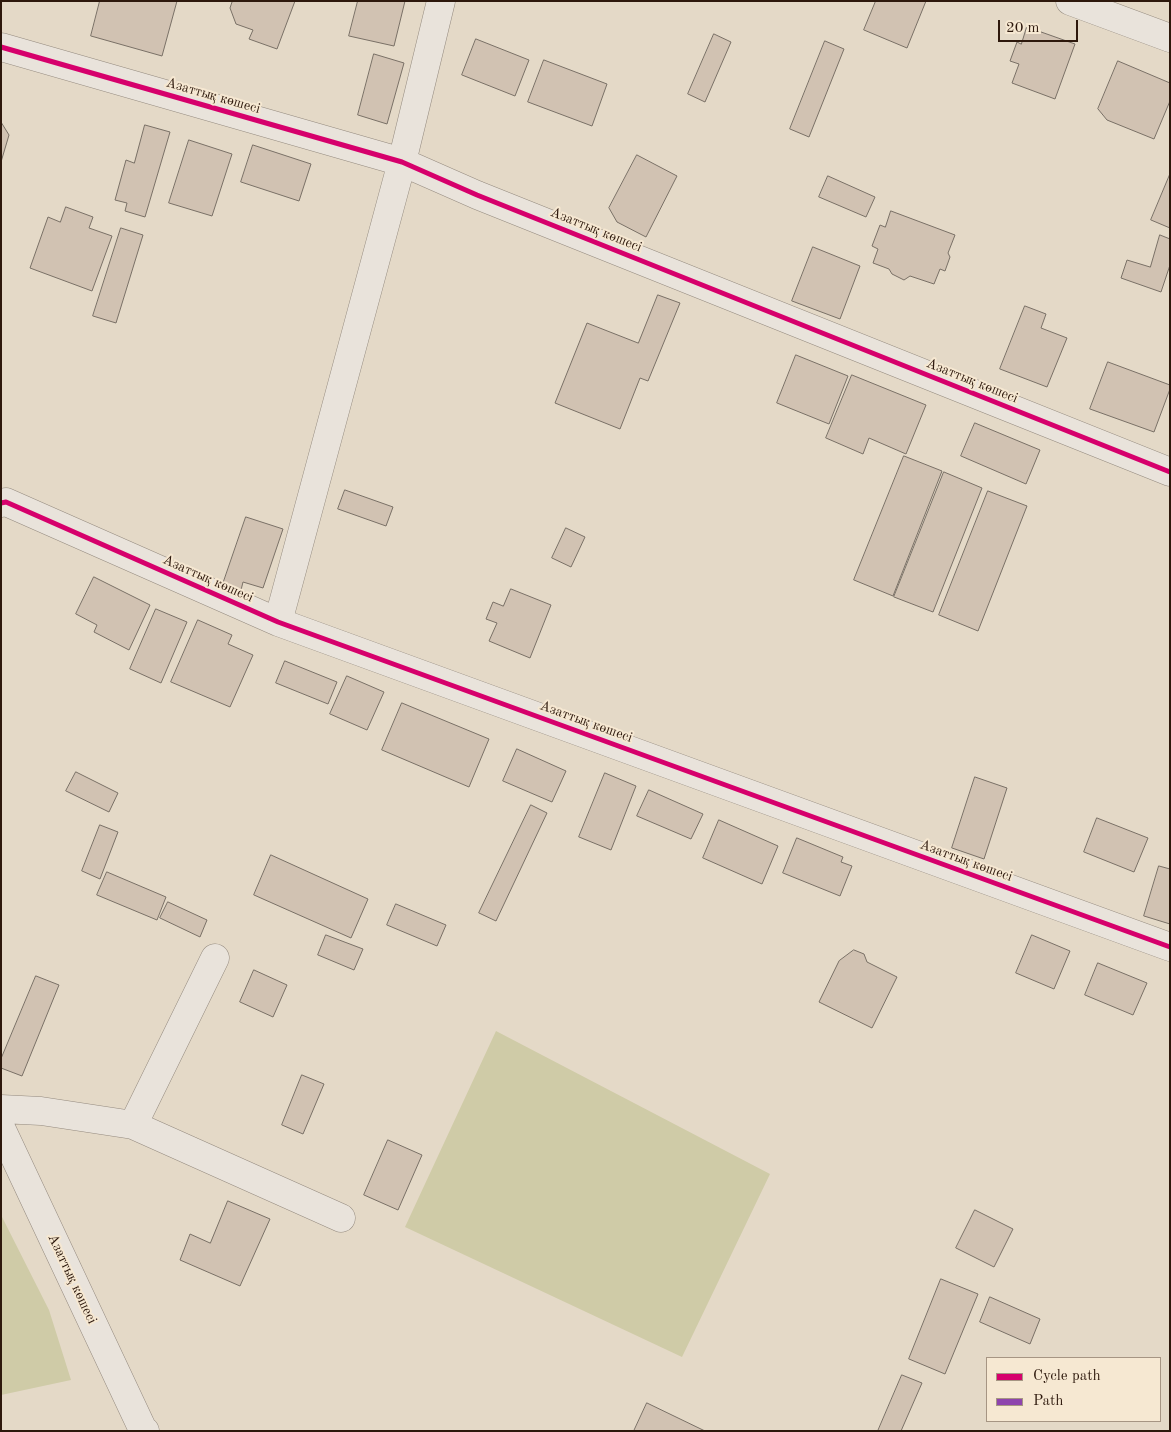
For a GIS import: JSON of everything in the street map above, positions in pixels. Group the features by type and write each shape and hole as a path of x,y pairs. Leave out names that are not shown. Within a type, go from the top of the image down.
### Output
{"street":[{"path":"278,622 402,162 441,1"},
{"path":"1070,1 1170,38"},
{"name":"Азаттық көшесі","path":"1,47 402,162 486,199 1170,472"},
{"name":"Азаттық көшесі","path":"1,503 6,502 278,622 1170,947"},
{"path":"133,1125 215,958"},
{"path":"1,1109 41,1111 133,1125 341,1218"},
{"name":"Азаттық көшесі","path":"1,1128 144,1430"}],"shaded area":[{"path":"496,1031 770,1174 682,1357 405,1227"},
{"path":"1,1215 49,1310 71,1380 1,1395"}],"building":[{"path":"100,1 177,1 162,56 91,36"},
{"path":"230,1 295,1 277,49 249,39 253,30 236,24 230,8 232,2"},
{"path":"358,1 405,1 394,46 349,36"},
{"path":"876,1 926,1 907,48 864,30"},
{"path":"1027,27 1075,44 1055,99 1012,83 1019,64 1010,61 1017,42 1021,44"},
{"path":"714,34 731,42 705,102 688,94"},
{"path":"476,39 529,60 515,96 462,75"},
{"path":"825,41 844,49 809,137 790,129"},
{"path":"374,54 404,63 387,124 358,115"},
{"path":"544,60 607,84 592,126 528,102"},
{"path":"1118,61 1170,83 1170,101 1154,139 1107,120 1098,109"},
{"path":"1,122 9,135 1,162"},
{"path":"145,125 170,132 145,217 125,211 127,203 115,200 126,160 134,163"},
{"path":"189,140 232,154 212,216 169,203"},
{"path":"253,145 311,164 299,201 241,182"},
{"path":"637,155 677,176 646,237 617,222 609,208"},
{"path":"1170,174 1170,228 1151,220"},
{"path":"828,176 875,197 866,217 819,197"},
{"path":"66,207 93,217 89,228 112,236 92,291 30,268 48,217 60,222"},
{"path":"891,211 955,235 948,253 950,257 945,271 940,269 934,284 910,276 904,280 892,274 889,269 873,263 878,249 872,246 880,225 885,227"},
{"path":"121,228 143,235 116,323 93,316"},
{"path":"1160,235 1170,239 1170,265 1161,292 1121,278 1127,260 1150,267"},
{"path":"813,247 860,266 840,319 792,301"},
{"path":"658,295 680,303 648,381 640,378 620,429 555,403 587,323 638,343"},
{"path":"1025,306 1046,314 1041,328 1067,338 1047,387 1000,369"},
{"path":"796,355 848,376 829,424 777,403"},
{"path":"1108,362 1170,385 1154,432 1090,409"},
{"path":"852,375 926,405 906,454 869,438 863,454 826,438"},
{"path":"975,423 1040,450 1026,484 961,456"},
{"path":"904,456 942,471 893,596 854,580"},
{"path":"944,472 982,488 933,612 894,597"},
{"path":"345,490 393,507 386,526 338,509"},
{"path":"988,491 1027,506 978,631 939,615"},
{"path":"246,517 283,529 263,588 243,582 241,590 223,584"},
{"path":"566,528 585,537 571,567 552,558"},
{"path":"94,577 150,605 129,650 94,632 97,625 76,614"},
{"path":"511,589 551,605 530,658 489,641 497,623 486,619 493,602 503,606"},
{"path":"156,609 187,622 161,683 130,669"},
{"path":"198,620 232,635 228,644 253,655 230,707 171,682"},
{"path":"285,661 337,682 328,704 276,683"},
{"path":"347,676 384,692 367,730 330,714"},
{"path":"402,703 489,739 469,787 382,750"},
{"path":"517,749 566,771 552,802 503,781"},
{"path":"76,772 118,793 109,812 66,791"},
{"path":"605,773 636,786 611,850 579,837"},
{"path":"975,777 1007,788 984,859 952,848"},
{"path":"649,790 703,814 691,839 637,816"},
{"path":"531,805 547,813 496,921 479,913"},
{"path":"1097,818 1148,838 1134,872 1084,852"},
{"path":"719,820 778,846 762,884 703,858"},
{"path":"100,825 118,832 100,879 82,871"},
{"path":"797,838 843,857 841,862 852,866 840,896 783,873"},
{"path":"271,855 368,899 351,938 254,895"},
{"path":"1159,866 1170,869 1170,924 1144,916"},
{"path":"107,872 166,897 157,920 97,895"},
{"path":"168,902 207,920 200,937 160,918"},
{"path":"396,904 446,925 437,946 387,925"},
{"path":"326,935 363,949 354,970 318,955"},
{"path":"1032,935 1070,951 1054,989 1016,973"},
{"path":"854,950 864,954 867,962 897,977 872,1028 819,1002 839,961"},
{"path":"1098,963 1147,983 1133,1015 1085,995"},
{"path":"254,970 287,985 273,1017 240,1002"},
{"path":"36,976 59,985 22,1076 1,1068 1,1059"},
{"path":"302,1075 324,1084 303,1134 282,1125"},
{"path":"388,1140 422,1155 398,1210 364,1195"},
{"path":"228,1201 270,1219 240,1286 180,1260 190,1234 210,1243"},
{"path":"975,1210 1013,1229 994,1267 956,1248"},
{"path":"941,1279 978,1294 945,1374 909,1359"},
{"path":"990,1297 1040,1319 1030,1344 980,1322"},
{"path":"902,1375 922,1383 901,1431 878,1431"},
{"path":"647,1403 705,1431 634,1431"}],"cycle path":[{"path":"1,47 402,162 477,195 1170,472"},
{"path":"1,503 6,502 278,622 1170,947"}]}
